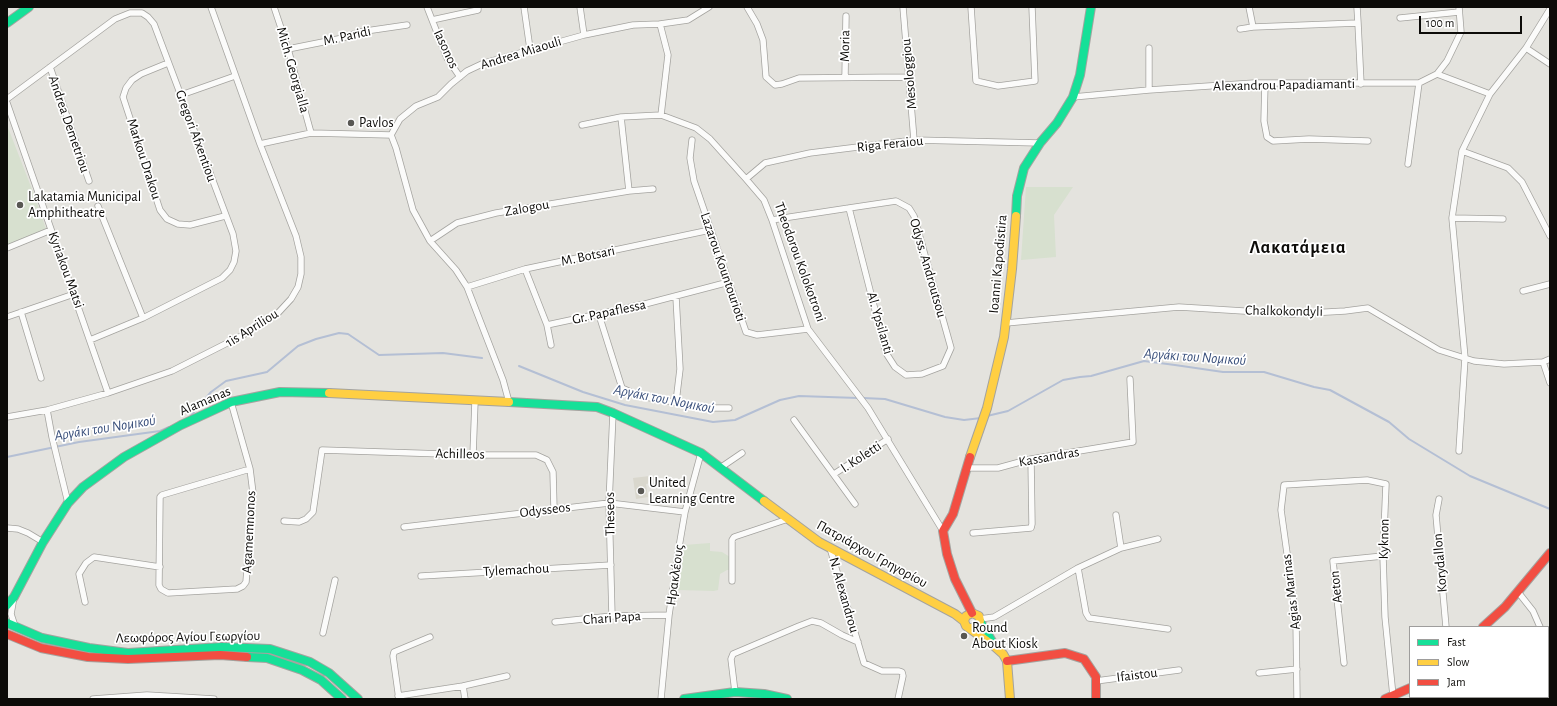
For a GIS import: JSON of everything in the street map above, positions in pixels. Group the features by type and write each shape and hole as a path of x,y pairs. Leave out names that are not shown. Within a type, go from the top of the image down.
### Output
{"street":[{"path":"7,23 29,7"},
{"name":"1is Apriliou","path":"7,417 48,410 108,393 172,371 244,335 278,313 291,299 298,287 301,274 301,257 296,236 260,144 211,7"},
{"name":"Mich. Georgialla","path":"274,7 288,49 311,132"},
{"name":"Iasonos","path":"427,7 447,58 460,77"},
{"name":"Iasonos","path":"432,20 478,10 478,7"},
{"path":"524,7 530,49"},
{"path":"580,7 584,35"},
{"name":"Andrea Miaouli","path":"391,135 400,119 416,106 438,97 467,71 484,63 584,35 633,25 660,24 688,20 709,7"},
{"path":"747,7 757,24 762,40 766,77 775,85 800,78 908,77"},
{"name":"Mesologgiou","path":"903,7 914,140"},
{"path":"971,7 976,81 998,86 1035,81 1032,7"},
{"name":"Ioanni Kapodistira","path":"943,531 953,514 966,468 987,408 1004,337 1017,196 1024,168 1073,97 1080,75 1090,7"},
{"path":"1249,7 1253,27"},
{"path":"1357,7 1361,84"},
{"path":"1400,18 1459,9 1462,32 1447,62 1437,74 1490,94"},
{"path":"1459,451 1465,358 1452,218 1462,151 1490,94 1526,48 1550,9"},
{"name":"Gregori Afxentiou","path":"7,99 115,19 130,13 142,13 154,24 233,234 236,251 234,262 230,270 222,278 143,318 90,340"},
{"name":"Moria","path":"845,77 846,16"},
{"path":"1240,29 1253,27 1358,23"},
{"path":"582,125 621,117 661,115 668,55 660,24"},
{"name":"M. Paridi","path":"288,49 343,38 359,32 407,25"},
{"path":"1149,48 1149,90"},
{"path":"1526,48 1550,64"},
{"name":"Markou Drakou","path":"168,63 141,74 132,80 126,88 124,97 160,210 167,219 178,224 190,225 225,216"},
{"name":"Andrea Demetriou","path":"50,68 89,181"},
{"name":"Alexandrou Papadiamanti","path":"1073,97 1149,90 1264,83 1419,83 1437,74"},
{"path":"180,95 236,76"},
{"path":"1264,83 1264,121 1267,137 1273,141 1309,139 1368,141"},
{"path":"1408,164 1419,83"},
{"name":"Kyriakou Matsi","path":"7,103 108,393"},
{"name":"Theodorou Kolokotroni","path":"661,115 696,128 710,139 764,200 808,329 868,408 943,531 947,554 955,579 972,613"},
{"path":"621,117 629,190"},
{"path":"260,144 311,132 391,135 396,148 412,210 430,241 456,270 467,287 503,380 509,402"},
{"name":"Lazarou Kountourioti","path":"692,140 690,158 694,181 746,332 757,335 808,329"},
{"name":"Riga Feraiou","path":"746,179 764,163 810,153 914,140 1040,143"},
{"path":"1462,151 1508,168 1522,182 1550,236"},
{"name":"Zalogou","path":"430,241 457,223 496,213 629,190 653,189"},
{"name":"Odyss. Androutsou","path":"772,220 896,201 909,208 914,216 951,348"},
{"path":"98,206 143,318"},
{"name":"Al. Ypsilanti","path":"849,208 886,353 895,367 906,375 922,374 943,366 951,348"},
{"path":"1452,218 1502,219"},
{"path":"7,248 51,230"},
{"name":"M. Botsari","path":"467,287 525,269 710,230"},
{"path":"525,269 546,325 551,345"},
{"name":"Gr. Papaflessa","path":"546,325 599,315 676,297 729,282"},
{"path":"1523,290 1550,284"},
{"path":"7,317 74,294"},
{"path":"676,297 680,369 676,402"},
{"name":"Chalkokondyli","path":"1006,324 1179,307 1292,314 1368,308 1438,350 1474,361 1504,364 1543,362 1550,359"},
{"path":"21,312 41,378"},
{"path":"599,315 622,388 639,396 710,408 729,408"},
{"path":"1543,362 1550,383"},
{"name":"Kassandras","path":"966,468 998,468 1031,459 1133,442 1130,379"},
{"name":"Alamanas","path":"7,606 14,597 43,542 68,503 83,487 124,457 181,425 232,402 280,392 383,395 509,402"},
{"path":"473,455 475,401"},
{"name":"Agamemnonos","path":"232,402 250,469 253,493 246,582 243,586 237,589 168,593 161,589 159,585 160,497 162,495 250,469"},
{"name":"Πατριάρχου Γρηγορίου","path":"509,402 597,407 701,453 818,542 955,614 964,621"},
{"path":"48,410 52,437 68,503"},
{"name":"Theseos","path":"612,616 609,503 613,413"},
{"path":"794,420 855,504"},
{"name":"I. Koletti","path":"834,474 888,439"},
{"name":"Achilleos","path":"284,522 299,522 306,519 312,512 322,450 473,455 536,455 547,460 553,472 554,509"},
{"path":"720,468 742,452"},
{"name":"Ηρακλέους","path":"661,699 669,615 679,547 685,512 701,453"},
{"path":"973,533 1031,528 1031,459"},
{"name":"Kyknon","path":"1284,485 1367,480 1386,484 1383,556 1389,697"},
{"name":"Agias Marinas","path":"1284,485 1281,510 1296,618 1297,699"},
{"name":"Korydallon","path":"1439,498 1436,515 1446,626"},
{"name":"Odysseos","path":"404,526 609,503 685,512"},
{"path":"1116,515 1121,548"},
{"path":"732,581 732,540 734,537 788,518"},
{"path":"7,528 18,529 43,542"},
{"path":"980,620 994,617 1078,568 1121,548 1158,539"},
{"name":"N. Alexandrou","path":"830,548 864,663 882,671 902,672 903,676 898,699"},
{"path":"1485,626 1518,592 1550,553"},
{"name":"Aeton","path":"1344,663 1333,561 1383,556"},
{"path":"85,602 79,574 86,563 94,558 160,567"},
{"name":"Tylemachou","path":"421,576 611,565"},
{"path":"1078,568 1086,613 1089,618 1168,629"},
{"path":"323,633 335,580"},
{"path":"1518,592 1533,611 1540,626"},
{"name":"Alamanas","path":"11,625 14,597"},
{"path":"994,646 977,614 967,614 964,621 966,626 971,628 1003,654 1006,661 1010,699"},
{"name":"Chari Papa","path":"555,622 612,616 669,615"},
{"path":"971,628 978,626 980,620"},
{"name":"N. Alexandrou","path":"735,692 731,659 733,654 799,626 812,621 821,623 858,642"},
{"name":"Λεωφόρος Αγίου Γεωργίου","path":"11,625 42,638 89,648 128,653 222,647 270,649 310,662 330,673 358,699"},
{"name":"Λεωφόρος Αγίου Γεωργίου","path":"7,634 41,648 88,657 128,659 220,655 267,658 302,670 321,680 342,699"},
{"path":"430,638 394,652 393,656 398,697 463,686 507,676"},
{"path":"1006,661 1065,653 1084,659 1096,676 1096,699"},
{"path":"1259,673 1297,669"},
{"name":"Ifaistou","path":"1096,681 1179,670"},
{"path":"463,686 465,699"},
{"path":"1389,697 1409,688"},
{"path":"684,699 735,692 764,694 787,699"},
{"path":"93,699 147,697 214,699"}],"shaded area":[{"name":"United Learning Centre","path":"650,476 651,483 646,484 648,497 636,499 633,478"}],"green space":[{"path":"7,125 46,229 7,245"},
{"path":"1026,187 1073,187 1054,215 1056,257 1021,260"},
{"path":"710,543 710,551 722,552 730,557 730,570 720,574 718,590 678,590 684,545"}],"waterway":[{"name":"Αργάκι του Νομικού","path":"189,418 211,392 226,381 267,372 298,346 316,339 339,333 348,334 379,355 443,353 482,358"},
{"name":"Αργάκι του Νομικού","path":"987,416 1008,411 1063,380 1091,376 1144,361 1223,372 1264,372 1314,387 1330,390 1389,422 1409,439 1470,476 1550,509"},
{"name":"Αργάκι του Νομικού","path":"519,366 583,392 625,405 713,422 735,420 780,400 799,396 858,398"},
{"name":"Αργάκι του Νομικού","path":"863,398 885,399 945,417 964,420 981,418"},
{"name":"Αργάκι του Νομικού","path":"7,457 79,442 160,431 169,427"}],"traffic: fast":[{"path":"7,23 29,7"},
{"path":"1016,216 1017,196 1024,168 1040,143 1057,123 1073,97 1080,75 1091,7"},
{"path":"7,605 14,597 43,542 68,503 83,487 124,457 181,425 231,402 280,392 329,393"},
{"path":"509,402 597,407 613,413 701,453 764,501"},
{"path":"980,621 993,643"},
{"path":"7,623 42,638 89,648 128,653 222,647 270,649 310,662 329,673 358,699"},
{"path":"247,657 267,658 302,670 321,680 342,699"},
{"path":"684,699 735,692 764,694 787,699"}],"traffic: slow":[{"path":"970,457 987,408 1004,337 1012,269 1016,216"},
{"path":"329,393 509,402"},
{"path":"764,501 819,542 955,614 964,621"},
{"path":"971,628 978,626 980,621 979,616 972,613 966,616 964,621 966,626 994,646 1003,654 1007,661 1010,699"}],"traffic: jam":[{"path":"970,457 953,514 943,531 947,554 955,579 972,613"},
{"path":"1484,626 1505,607 1550,553"},
{"path":"7,634 41,648 88,657 128,659 220,655 247,657"},
{"path":"1007,661 1065,653 1084,659 1096,677 1096,699"},
{"path":"1385,699 1409,688"}],"place":[{"name":"Pavlos","path":"351,123"},
{"name":"Lakatamia Municipal Amphitheatre","path":"20,205"},
{"name":"United Learning Centre","path":"641,491"},
{"name":"Round About Kiosk","path":"964,636"}],"district":[{"name":"Λακατάμεια","path":"1298,248"}]}
